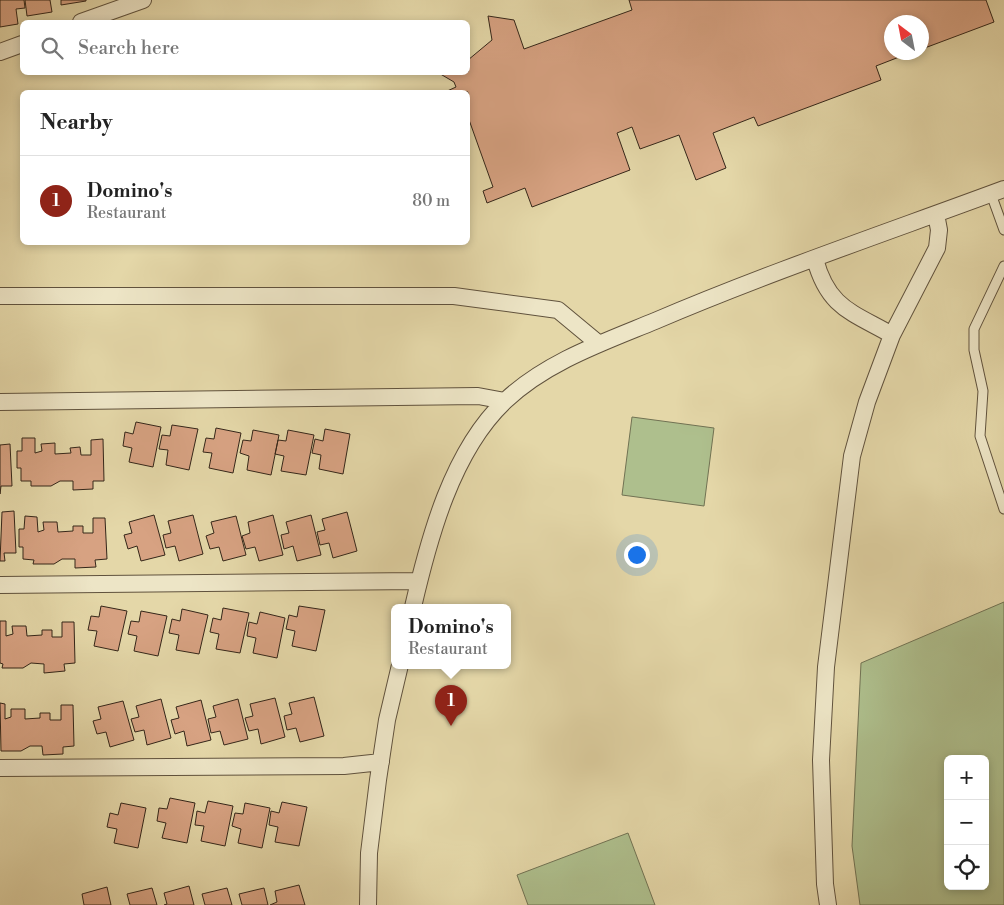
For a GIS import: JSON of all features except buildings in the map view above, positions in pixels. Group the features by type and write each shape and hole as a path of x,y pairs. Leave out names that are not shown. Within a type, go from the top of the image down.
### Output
{"street":[{"path":"88,20 143,0"},
{"path":"0,52 20,45"},
{"path":"415,604 438,512 454,478 480,432 505,401 548,370 599,344 690,306 998,192"},
{"path":"828,905 825,884 821,760 826,667 852,456 867,402 892,335 937,248 939,230 936,214"},
{"path":"815,259 820,279 829,294 841,307 892,335"},
{"path":"0,296 454,296 558,310 599,344"},
{"path":"0,402 478,396 505,401"},
{"path":"0,585 419,581"},
{"path":"368,905 369,853 387,720 399,669"},
{"path":"0,768 344,766 381,762"}],"lane":[{"path":"998,192 1004,230"},
{"path":"1004,266 974,329 974,350 983,391 980,436 1004,509"}],"green space":[{"path":"632,417 714,428 704,506 622,495"},
{"path":"1004,602 1004,905 860,905 852,846 861,663"},
{"path":"628,833 655,905 528,905 517,875"}],"place":[{"name":"Domino's","path":"451,726"}]}
